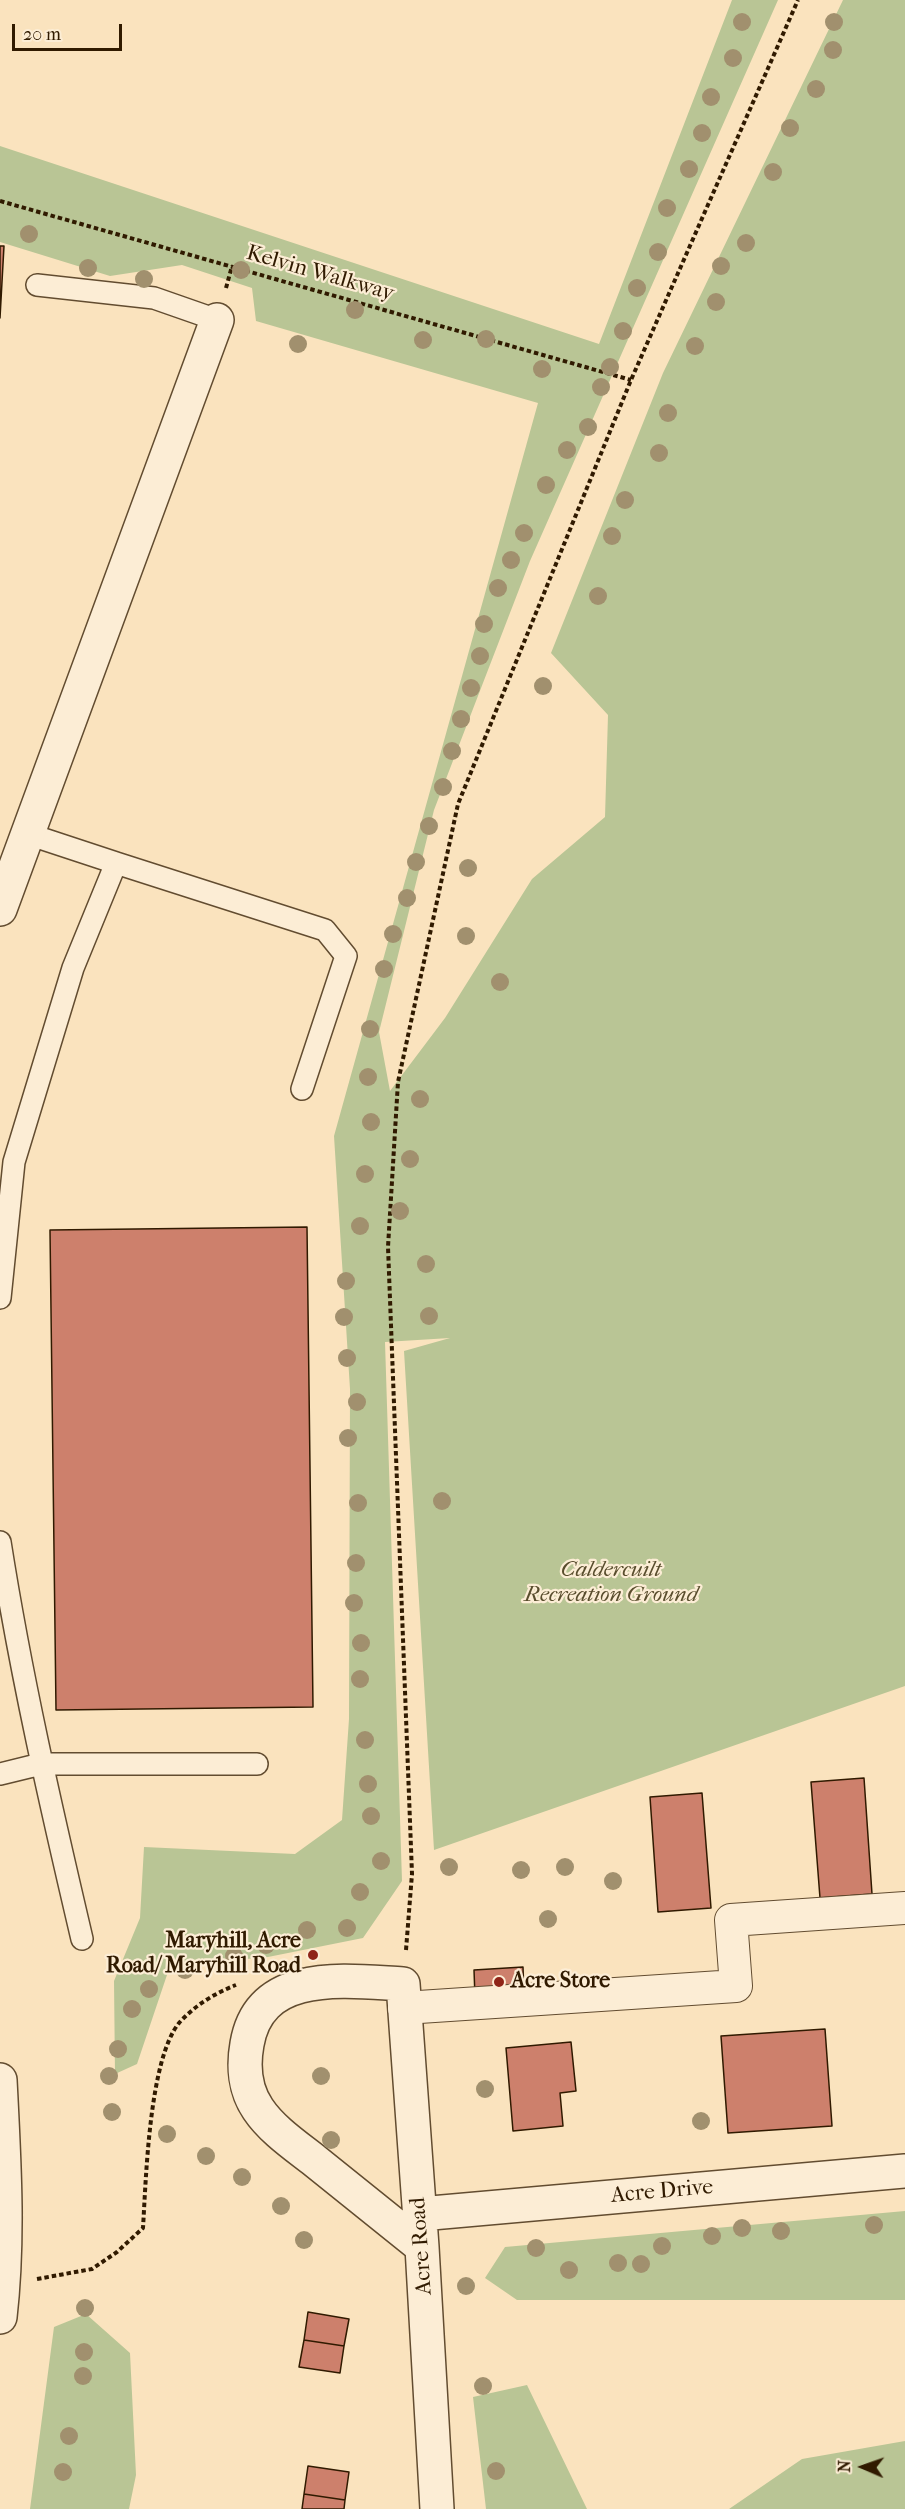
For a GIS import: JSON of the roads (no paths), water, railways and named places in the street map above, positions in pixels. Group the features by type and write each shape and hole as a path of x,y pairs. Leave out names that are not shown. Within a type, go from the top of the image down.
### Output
{"street":[{"path":"0,909 217,320"},
{"path":"422,2247 275,2128 258,2110 246,2083 245,2054 250,2028 268,2003 299,1985 330,1981 404,1996 736,1986 731,1920 905,1908"},
{"name":"Acre Road","path":"404,1996 420,2214 437,2509"},
{"path":"0,2080 4,2285 0,2317"},
{"name":"Acre Drive","path":"420,2214 905,2171"}],"lane":[{"path":"37,285 154,298 217,320"},
{"path":"28,834 325,930 346,956 302,1089"},
{"path":"0,1298 14,1162 73,968 116,863"},
{"path":"0,1542 13,1626 41,1764 82,1939"},
{"path":"0,1774 41,1764 256,1764"}],"place":[{"name":"Maryhill, Acre Road/ Maryhill Road","path":"313,1955"},
{"name":"Acre Store","path":"499,1982"}],"park label":[{"name":"Caldercuilt Recreation Ground","path":"611,1584"}]}
